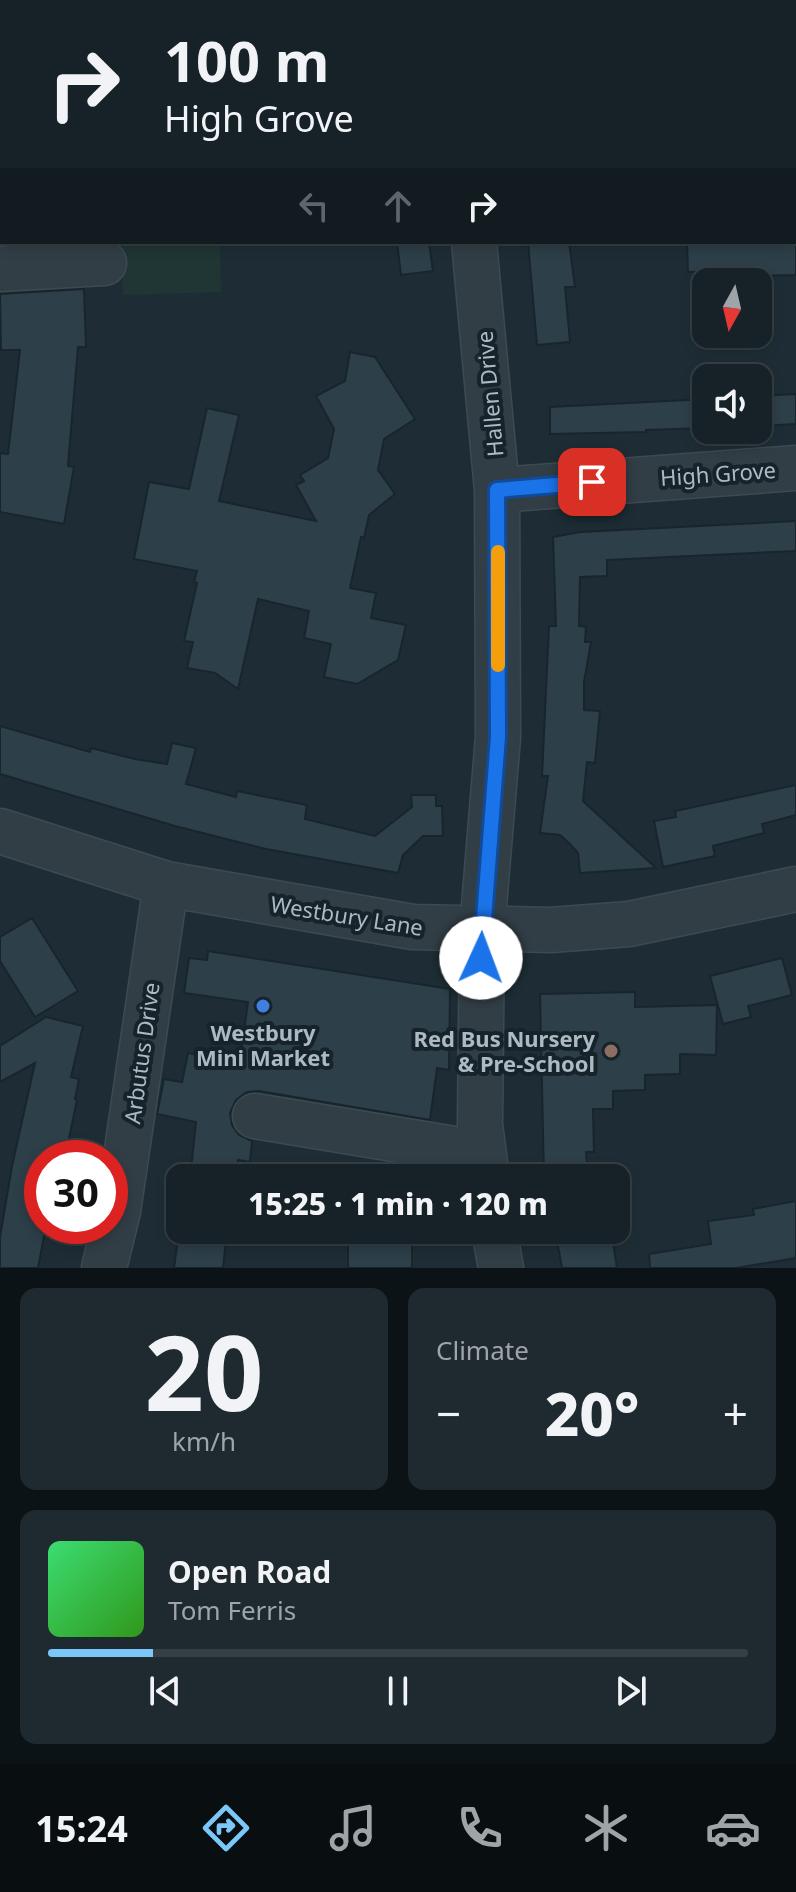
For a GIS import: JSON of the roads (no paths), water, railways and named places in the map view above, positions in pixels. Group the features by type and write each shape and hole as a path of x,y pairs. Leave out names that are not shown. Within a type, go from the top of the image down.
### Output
{"street":[{"name":"Hallen Drive","path":"474,244 497,490 498,737 482,930 480,1125 485,1164"},
{"path":"0,269 104,263"},
{"name":"High Grove","path":"497,490 796,468"},
{"name":"Westbury Lane","path":"0,831 166,884 413,927 551,930 629,924 796,889"},
{"name":"Arbutus Drive","path":"104,1268 118,1211 166,884"},
{"path":"255,1116 454,1149 483,1164"},
{"path":"497,1244 501,1268"}],"place":[{"name":"Westbury Mini Market","path":"263,1006"},
{"name":"Red Bus Nursery & Pre-School","path":"611,1051"}]}
